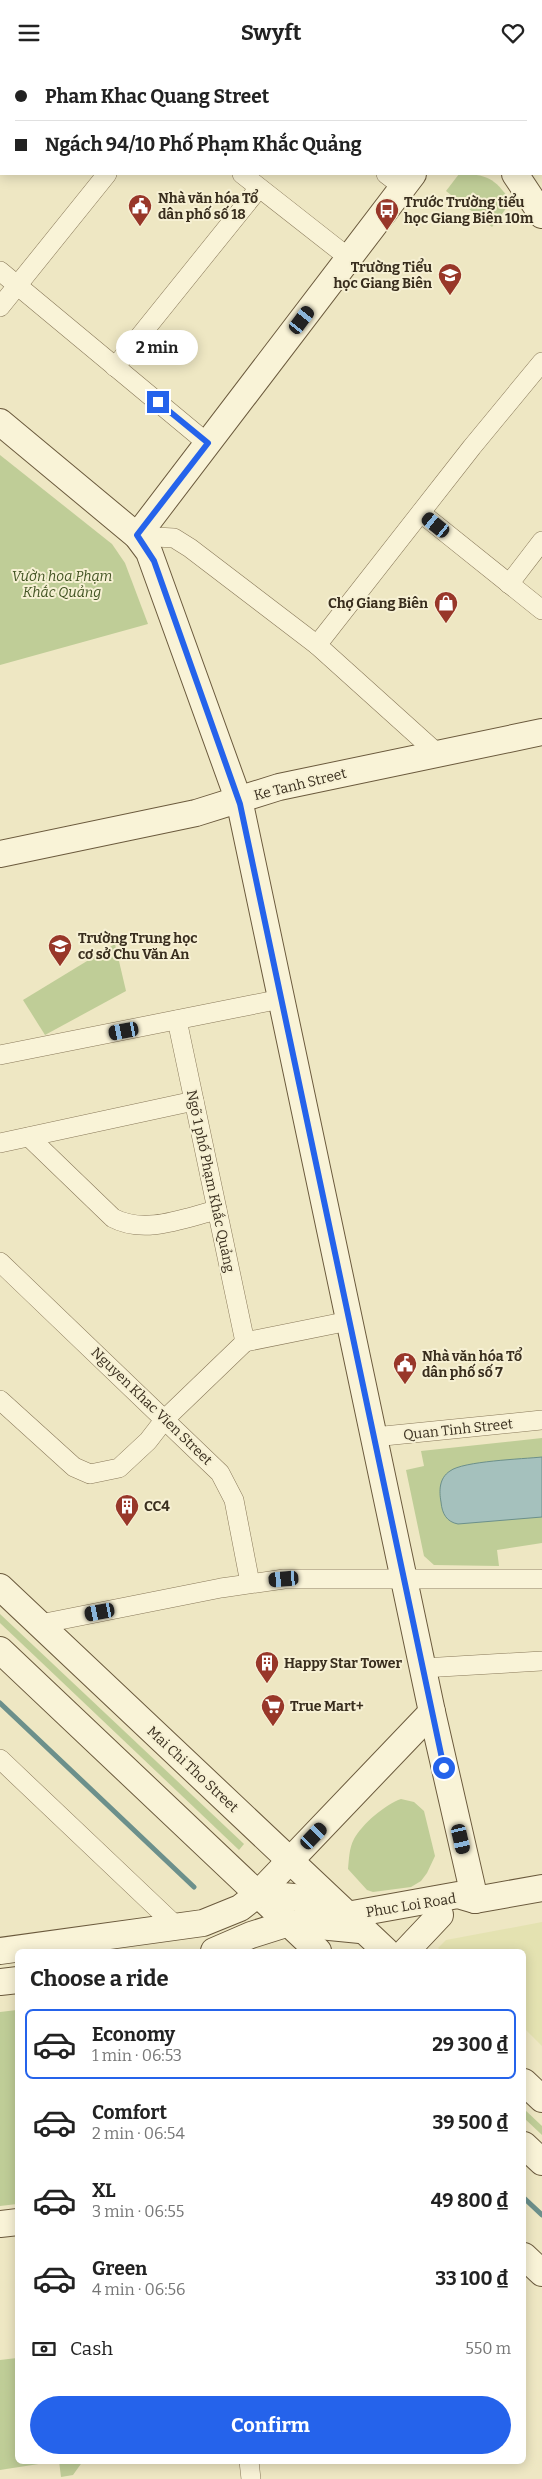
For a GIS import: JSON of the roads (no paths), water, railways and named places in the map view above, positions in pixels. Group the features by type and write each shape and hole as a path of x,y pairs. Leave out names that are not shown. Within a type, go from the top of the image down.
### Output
{"street":[{"path":"0,307 106,175"},
{"path":"243,175 349,258"},
{"path":"516,175 542,215"},
{"path":"137,535 349,258 401,178"},
{"path":"115,367 260,188"},
{"path":"0,271 208,443"},
{"path":"317,645 542,362"},
{"path":"0,422 137,535 154,561 238,800 422,1669 475,1900"},
{"path":"421,513 542,610"},
{"path":"137,535 157,535 176,539 317,645 438,754"},
{"path":"509,584 542,541"},
{"name":"Ke Tanh Street","path":"0,854 196,813 279,787 542,732"},
{"path":"0,1055 281,999"},
{"name":"Ngõ 1 phố Phạm Khắc Quảng","path":"177,1020 244,1342"},
{"path":"0,1143 194,1101"},
{"path":"29,1137 113,1218 126,1225 155,1225 217,1210"},
{"name":"Nguyen Khac Vien Street","path":"0,1262 214,1465 230,1490 250,1583"},
{"path":"0,1400 74,1467 90,1474 119,1468 148,1441 165,1419 244,1342 349,1321"},
{"name":"Quan Tinh Street","path":"374,1437 542,1420"},
{"path":"40,1624 250,1583 284,1579 542,1579"},
{"name":"Mai Chi Tho Street","path":"0,1587 384,1949"},
{"path":"0,1650 316,1949"},
{"path":"422,1669 542,1661"},
{"path":"0,1951 177,1927 214,1919 240,1908 258,1894 432,1713"},
{"path":"0,1759 200,1949"},
{"path":"289,1923 294,1897 290,1861"},
{"name":"Phuc Loi Road","path":"355,1923 440,1915 460,1911 475,1900 542,1888"},
{"path":"258,1894 294,1897 355,1923"},
{"name":"Phuc Loi Road","path":"355,1923 458,1895 475,1900"},
{"path":"408,1949 440,1915"},
{"path":"219,1949 251,1935 289,1923 355,1923"},
{"path":"0,1982 15,1980"},
{"path":"526,2084 542,2099"},
{"path":"526,2147 542,2163"},
{"path":"0,2224 15,2222"},
{"path":"526,2258 542,2273"},
{"path":"249,2464 251,2479"}],"water":[{"path":"542,1457 542,1517 458,1524 448,1519 444,1514 440,1489 444,1477 450,1471 480,1463"}],"waterway":[{"path":"0,1703 194,1887"},
{"path":"526,2200 542,2215"}],"place":[{"name":"Nhà văn hóa Tổ dân phố số 18","path":"140,227"},
{"name":"Trước Trường tiểu học Giang Biên 10m","path":"387,231"},
{"name":"Trường Tiểu học Giang Biên","path":"450,296"},
{"name":"Chợ Giang Biên","path":"446,624"},
{"name":"Trường Trung học cơ sở Chu Văn An","path":"60,967"},
{"name":"Nhà văn hóa Tổ dân phố số 7","path":"405,1385"},
{"name":"CC4","path":"127,1527"},
{"name":"Happy Star Tower","path":"267,1684"},
{"name":"True Mart+","path":"273,1727"}],"park label":[{"name":"Vườn hoa Phạm Khắc Quảng","path":"62,584"}]}
